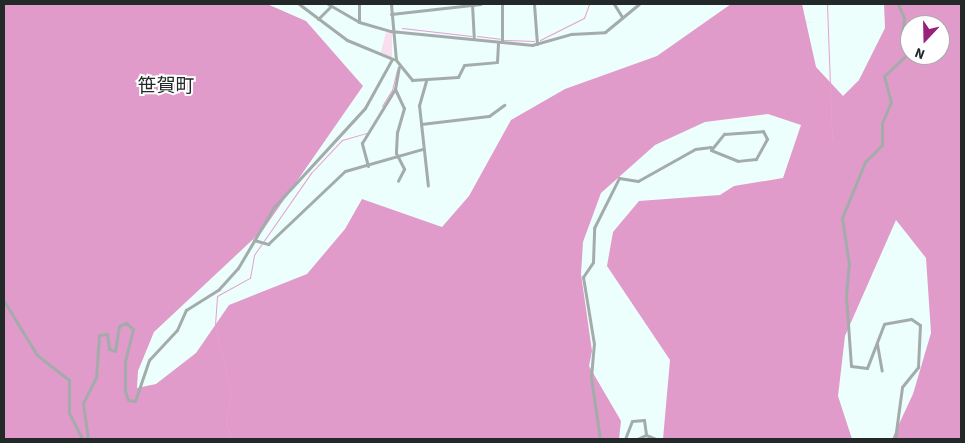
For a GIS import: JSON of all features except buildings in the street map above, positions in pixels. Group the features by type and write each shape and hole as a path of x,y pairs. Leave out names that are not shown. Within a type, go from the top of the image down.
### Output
{"street":[{"path":"299,4 347,40 394,59 410,79 426,81 458,77 466,64 497,62 502,4"},
{"path":"359,22 360,4"},
{"path":"88,439 83,403 96,378 99,336 107,334 109,349 115,351 119,326 126,323 133,329 125,361 125,391 128,400 136,401 149,360 177,330 186,310 224,284 274,207 365,108 394,59 395,31 390,14 391,4"},
{"path":"472,4 474,38"},
{"path":"390,14 480,4"},
{"path":"534,4 537,44"},
{"path":"614,4 622,17"},
{"path":"318,19 329,5 359,22 395,31 537,44 571,34 600,34 639,4"},
{"path":"895,439 902,386 918,367 920,325 912,319 884,324 867,368 851,366 846,296 849,264 842,218 865,162 882,145 882,122 891,102 884,76 910,52 902,33 904,18 898,4"},
{"path":"368,166 362,143 395,89 399,66"},
{"path":"426,81 419,105 422,149 429,167 428,186"},
{"path":"395,89 404,108 397,127 397,155 404,169 398,180"},
{"path":"421,124 490,116 504,105"},
{"path":"600,439 591,377 594,344 583,277 593,262 594,228 620,177 638,181 695,148 711,147 724,134 762,131 767,136 762,154 753,160 715,155 711,147"},
{"path":"254,240 264,243 340,174 397,155 422,149"},
{"path":"4,301 37,355 69,380 69,413 82,439"},
{"path":"876,344 882,371"},
{"path":"625,439 632,421 644,420 646,435"},
{"path":"637,439 646,435 656,439"}],"shaded area":[{"path":"4,4 267,4 306,21 363,86 263,230 154,332 138,371 137,388 156,384 196,353 229,305 307,274 345,229 362,199 442,227 469,196 511,120 565,89 657,56 731,4 802,4 816,67 843,96 859,80 885,28 884,4 961,4 961,439 892,439 913,394 931,333 926,258 896,220 845,336 838,396 852,439 663,439 670,360 607,266 613,232 639,201 720,195 734,186 783,178 801,125 768,114 705,122 655,145 601,193 583,242 581,274 592,351 589,366 621,421 619,439 4,439"},
{"path":"386,32 392,33 392,58 381,52"}],"waterway":[{"path":"540,40 584,18 589,4"},
{"path":"827,4 832,139"},
{"path":"402,28 472,36"},
{"path":"477,36 500,39"},
{"path":"504,40 534,41"},
{"path":"382,106 392,90 397,70"},
{"path":"231,439 226,423 231,394 215,325 217,296 250,278 254,255 311,173 342,140 366,133"}],"district":[{"name":"笹賀町","path":"166,87"}]}
